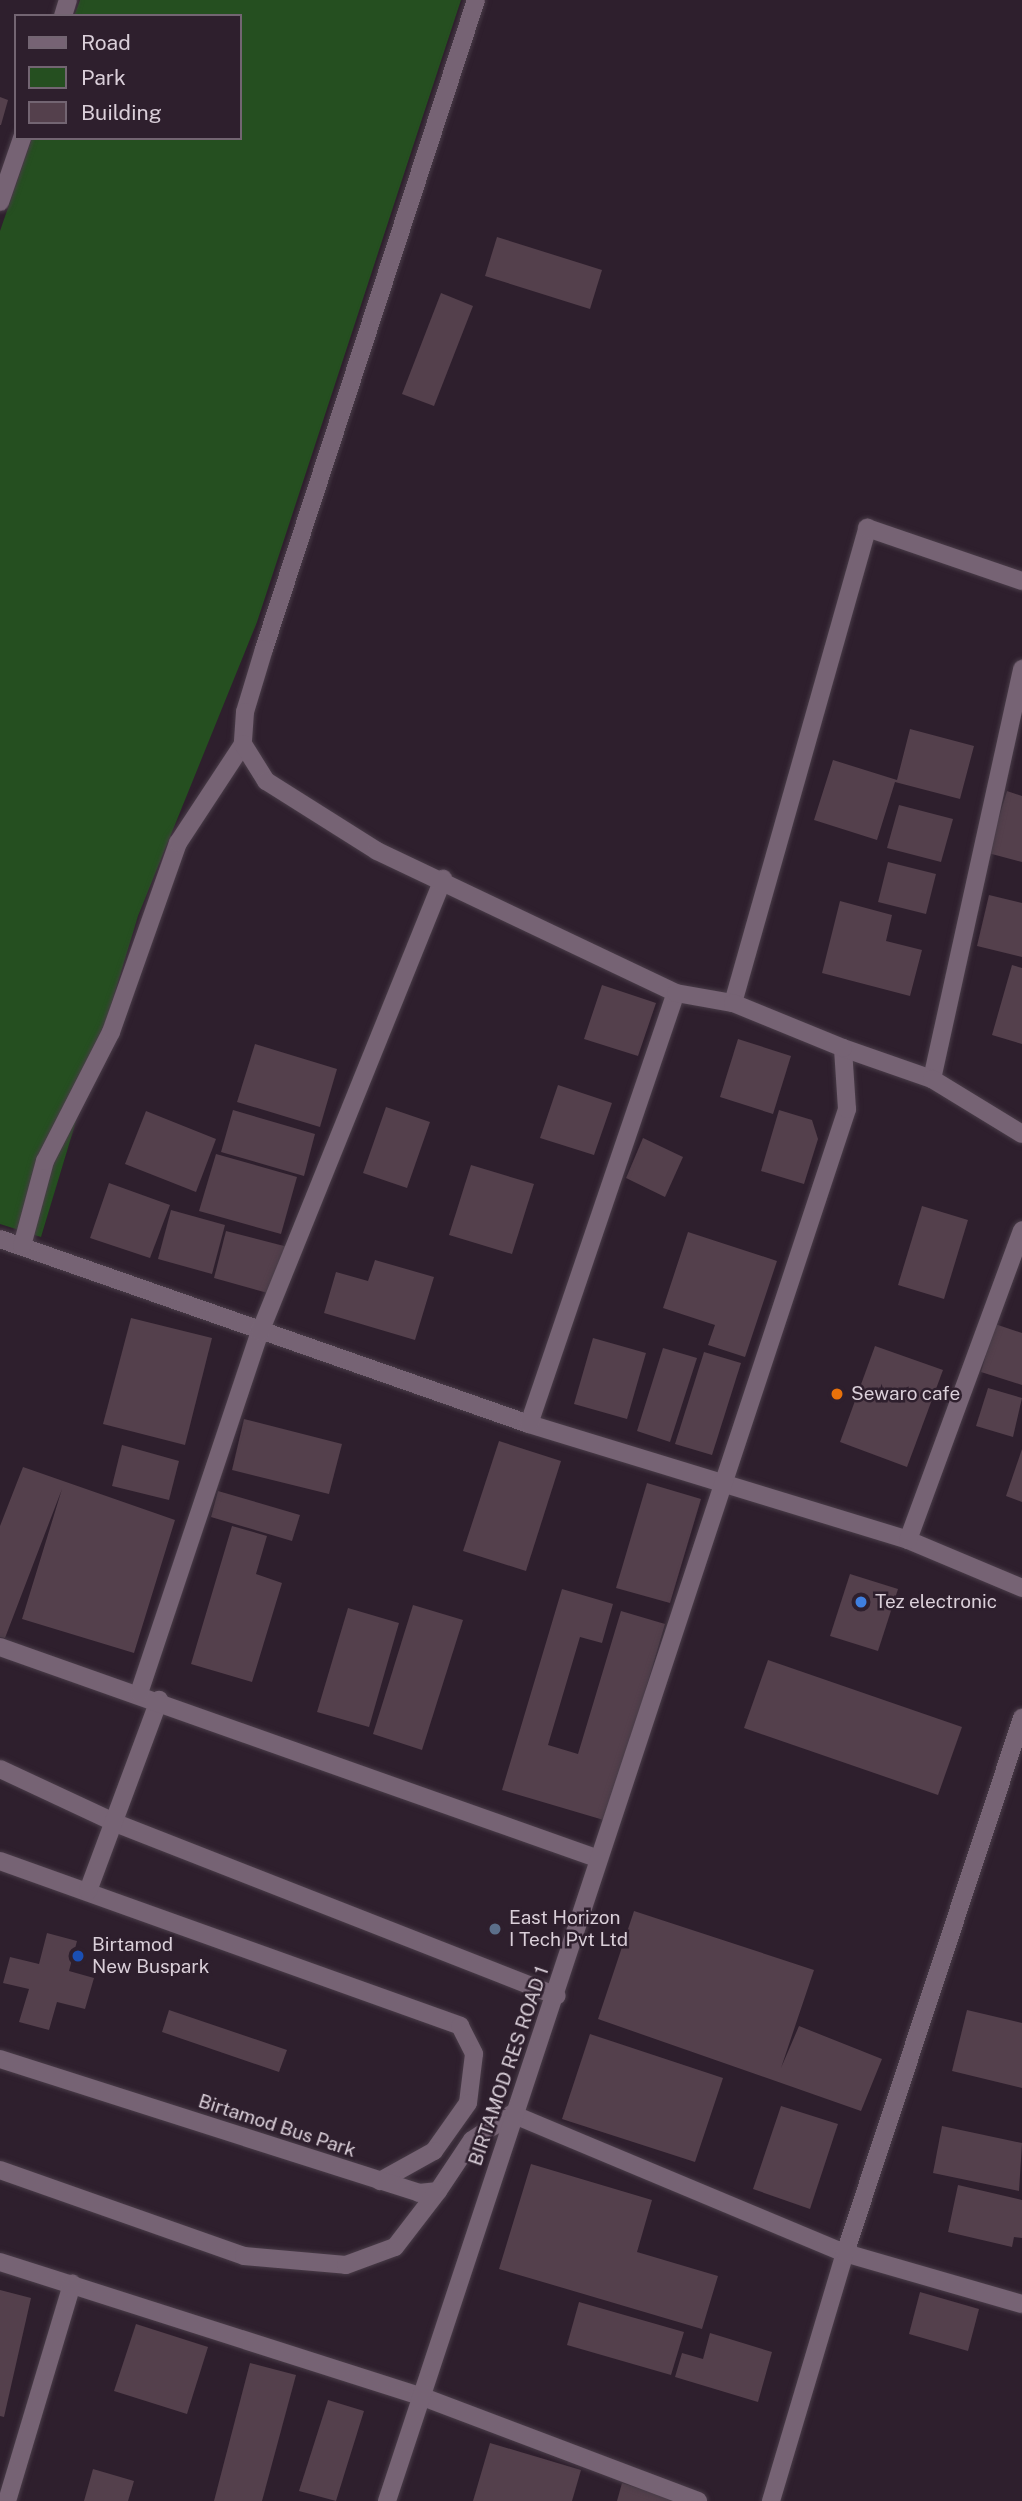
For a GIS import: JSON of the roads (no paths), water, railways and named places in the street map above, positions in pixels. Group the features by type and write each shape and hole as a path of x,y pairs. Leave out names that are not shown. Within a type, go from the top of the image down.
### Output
{"street":[{"path":"22,1246 45,1161 111,1032 178,843 243,744 245,712 264,649 476,0"},
{"path":"0,202 21,140"},
{"path":"733,1003 867,528 1022,581"},
{"path":"932,1079 1022,669"},
{"path":"243,744 266,781 377,851 443,879 676,993 733,1003 843,1048 932,1079 1022,1134"},
{"path":"139,1693 260,1332 443,879"},
{"path":"529,1424 676,993"},
{"name":"BIRTAMOD RES ROAD 1","path":"387,2501 423,2397 512,2114 557,1996 599,1859 726,1486 846,1109 843,1048"},
{"path":"908,1540 1022,1230"},
{"path":"0,1239 529,1424 908,1540 1022,1588"},
{"path":"0,1647 159,1700 599,1859"},
{"path":"88,1891 118,1824 159,1700"},
{"path":"771,2501 845,2253 1022,1718"},
{"path":"0,1769 118,1824 557,1996"},
{"path":"0,1861 460,2026 474,2054 468,2103 434,2151 380,2181"},
{"name":"Birtamod Bus Park","path":"0,2059 419,2193 438,2192"},
{"path":"0,2170 244,2256 346,2265 395,2248 438,2192 472,2140 512,2114 845,2253 1022,2304"},
{"path":"0,2262 423,2397 698,2501"},
{"path":"7,2501 72,2284"}],"place":[{"name":"Sewaro cafe","path":"837,1394"},
{"name":"Tez electronic","path":"861,1602"},
{"name":"East Horizon I Tech Pvt Ltd","path":"495,1929"},
{"name":"Birtamod New Buspark","path":"78,1956"}]}
